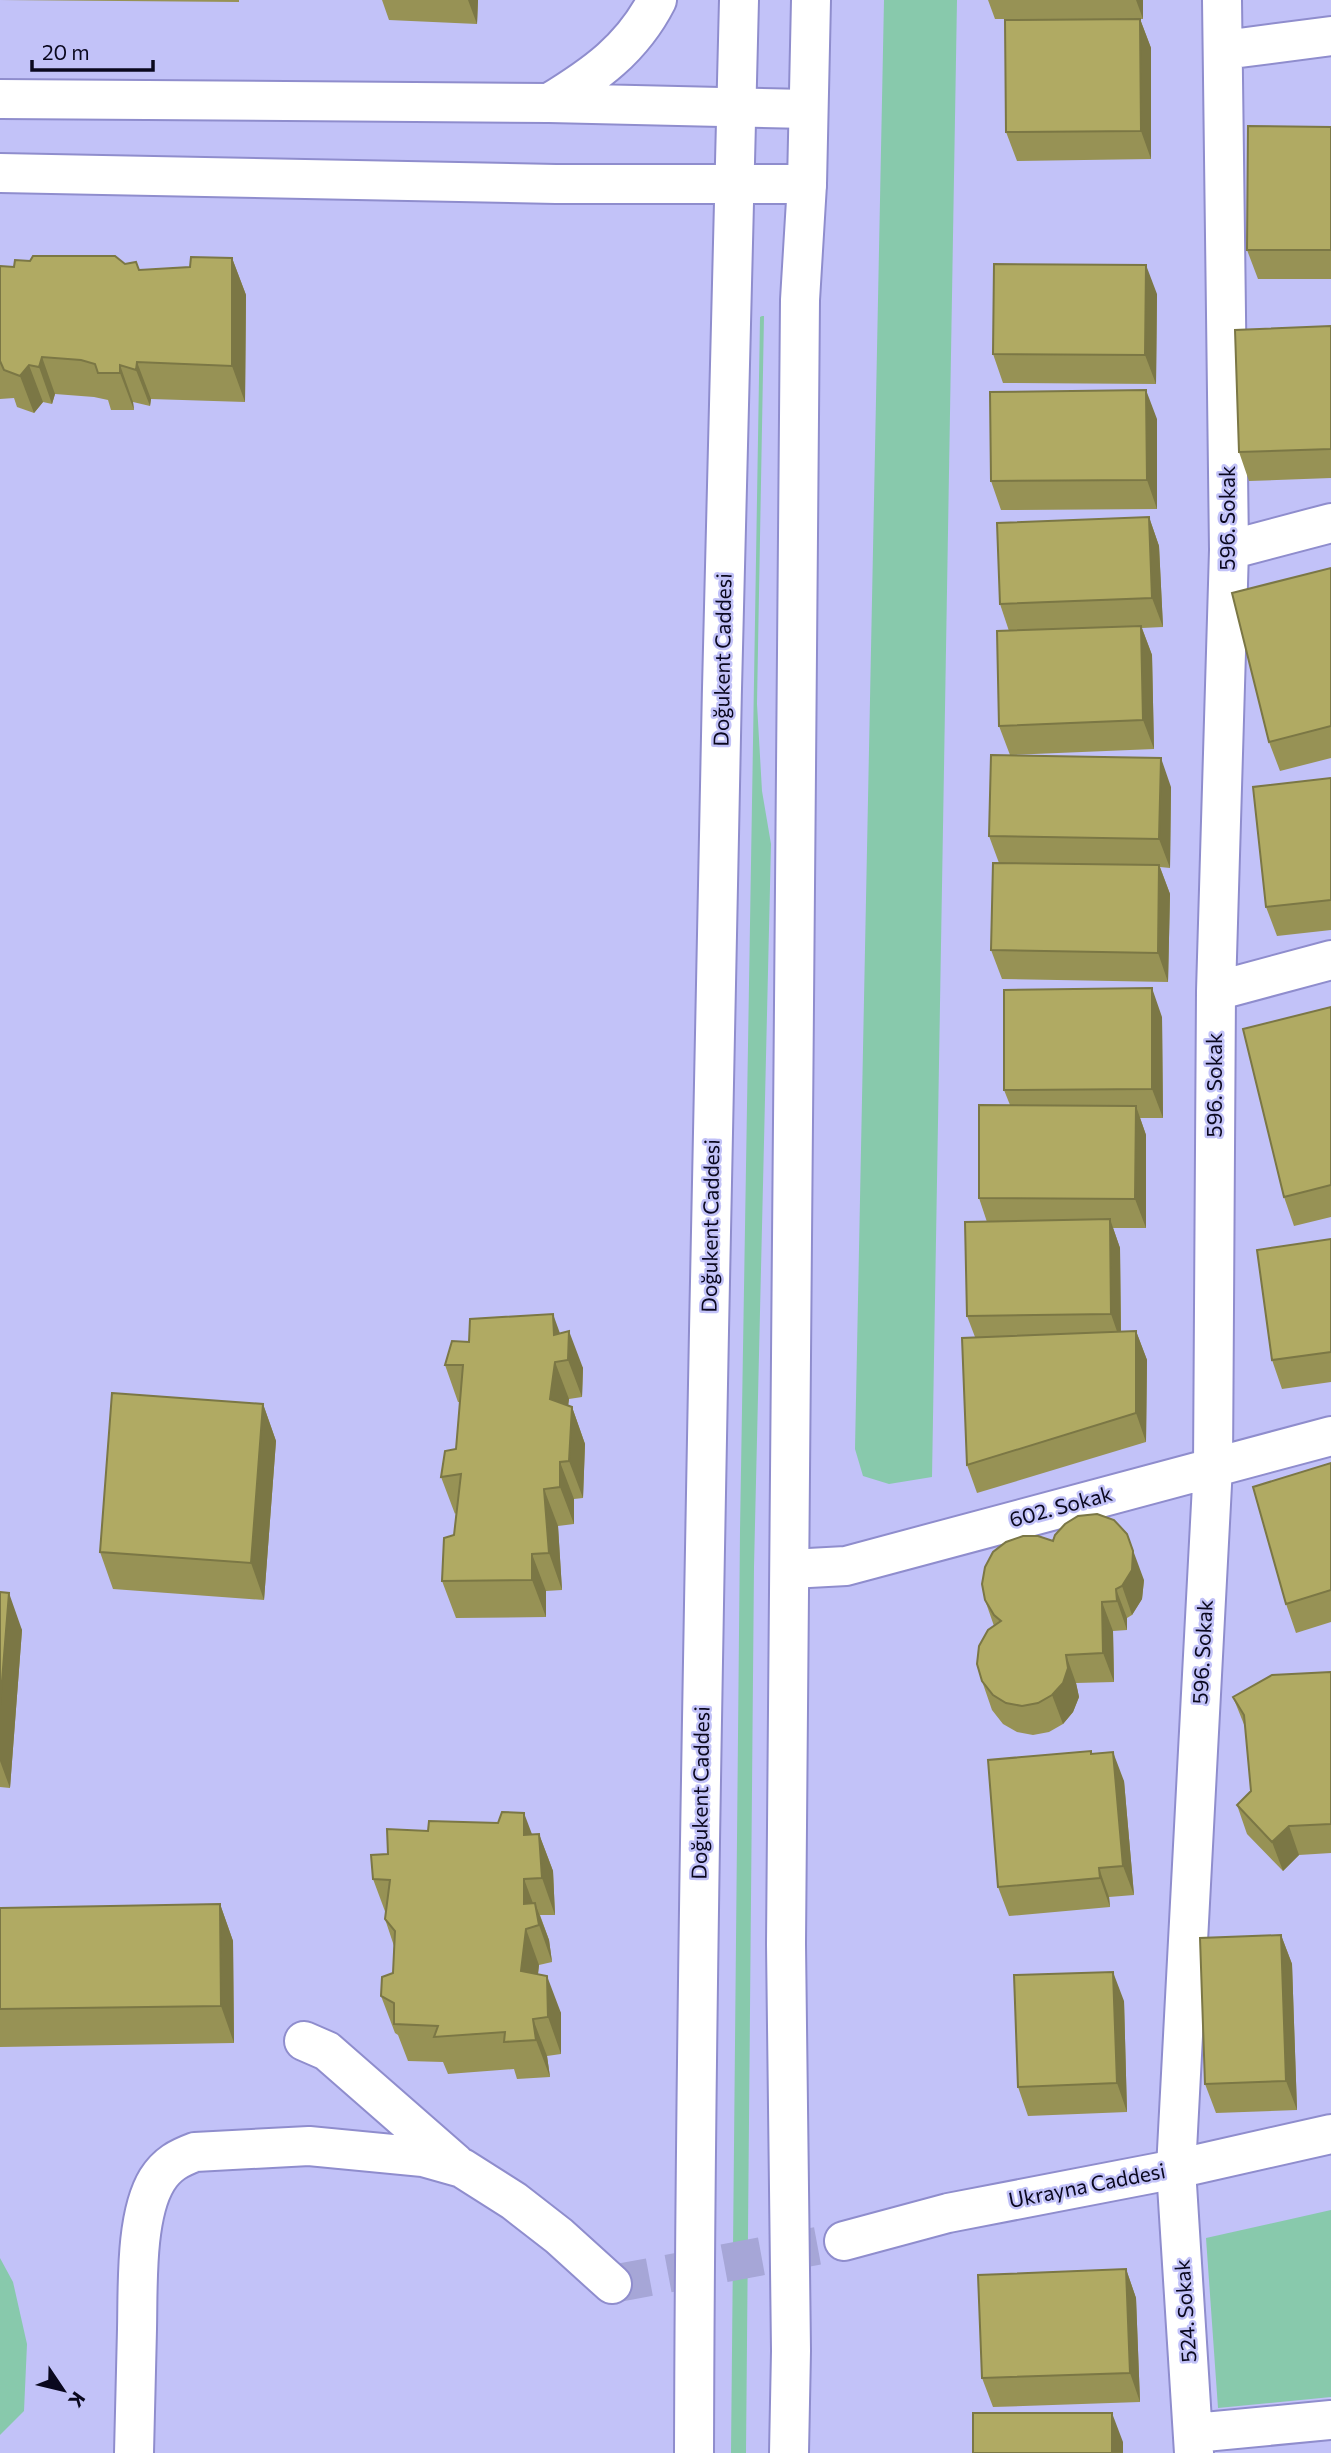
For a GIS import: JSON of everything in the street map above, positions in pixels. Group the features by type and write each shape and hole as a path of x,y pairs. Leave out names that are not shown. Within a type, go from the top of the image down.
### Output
{"main road":[{"path":"549,103 592,77 625,47 657,0"},
{"name":"Doğukent Caddesi","path":"695,2453 702,1726 739,0"},
{"path":"789,2453 791,2351 786,1944 800,299 807,184 811,0"},
{"name":"596. Sokak","path":"1176,2169 1213,1466 1216,991 1229,550 1222,0"},
{"path":"1224,50 1331,36"},
{"path":"0,99 549,103 807,109"},
{"path":"0,173 556,184 807,184"},
{"path":"1229,550 1331,523"},
{"path":"1216,991 1331,960"},
{"name":"602. Sokak","path":"790,1569 846,1566 1331,1436"},
{"path":"304,2042 327,2051 462,2168 523,2208 612,2284"},
{"name":"Ukrayna Caddesi","path":"844,2241 948,2213 1176,2169 1331,2134"},
{"path":"134,2453 139,2259 149,2200 156,2181 167,2166 178,2158 195,2152 309,2146 423,2157 462,2168"},
{"name":"524. Sokak","path":"1176,2169 1194,2443"},
{"path":"1194,2443 1331,2420"}],"green space":[{"path":"884,0 957,0 932,1477 889,1484 863,1476 855,1449"},
{"path":"764,316 757,704 762,791 771,844 754,1567 746,2453 731,2453 740,1531 760,317"},
{"path":"1331,2210 1331,2397 1218,2408 1206,2238"},
{"path":"0,2258 13,2282 27,2344 24,2411 0,2435"}],"building":[{"path":"1140,19 1141,131 1006,132 1005,20"},
{"path":"1248,126 1331,127 1331,250 1247,250"},
{"path":"33,256 115,256 125,264 136,262 139,270 190,267 191,257 232,258 232,366 137,362 136,370 120,365 120,373 98,373 95,364 81,360 42,357 39,367 29,365 20,376 4,370 0,361 0,266 14,267 15,260 30,261"},
{"path":"994,264 1146,265 1145,355 993,354"},
{"path":"1331,326 1331,449 1239,452 1235,330"},
{"path":"1146,390 1147,480 991,481 990,392"},
{"path":"1149,517 1152,598 1000,604 997,523"},
{"path":"1331,568 1331,726 1269,742 1232,593"},
{"path":"1141,626 1143,720 999,726 997,631"},
{"path":"991,755 1161,758 1159,839 989,836"},
{"path":"1331,778 1331,900 1266,907 1253,787"},
{"path":"993,863 1159,865 1158,953 991,950"},
{"path":"1152,988 1152,1089 1004,1090 1004,990"},
{"path":"1331,1007 1331,1185 1284,1197 1243,1029"},
{"path":"979,1105 1136,1106 1135,1199 979,1198"},
{"path":"1110,1219 1111,1314 967,1316 965,1222"},
{"path":"1331,1239 1331,1352 1272,1360 1257,1250"},
{"path":"553,1314 554,1335 569,1331 568,1360 555,1362 550,1399 572,1407 569,1461 560,1462 560,1487 544,1489 549,1553 532,1554 532,1580 442,1581 444,1538 454,1535 461,1474 441,1477 445,1451 456,1449 463,1365 445,1365 452,1341 469,1342 470,1319"},
{"path":"1136,1331 1136,1413 967,1465 962,1338"},
{"path":"112,1393 263,1404 251,1563 100,1552"},
{"path":"1331,1463 1331,1590 1286,1604 1253,1487"},
{"path":"1097,1514 1114,1520 1127,1534 1133,1551 1132,1570 1122,1586 1116,1589 1117,1601 1102,1602 1103,1653 1066,1655 1068,1668 1063,1683 1052,1695 1038,1703 1022,1706 1006,1703 993,1695 982,1681 977,1664 979,1646 988,1630 1001,1621 985,1600 982,1584 985,1567 993,1552 1006,1542 1023,1536 1038,1536 1053,1541 1065,1524 1078,1516"},
{"path":"0,1592 9,1593 0,1706"},
{"path":"1331,1672 1331,1824 1289,1826 1272,1842 1237,1805 1251,1791 1244,1715 1233,1697 1272,1675"},
{"path":"1091,1751 1091,1754 1113,1752 1123,1866 1099,1868 1100,1878 998,1887 988,1760"},
{"path":"502,1812 524,1813 524,1835 539,1834 542,1878 524,1879 524,1904 535,1903 539,1925 526,1929 521,1971 547,1976 548,2017 533,2019 536,2040 504,2042 505,2032 434,2037 438,2026 394,2024 394,2003 381,1996 382,1977 393,1973 395,1931 385,1919 390,1880 373,1879 371,1855 388,1854 387,1829 428,1831 429,1821 498,1823"},
{"path":"220,1904 221,2006 0,2009 0,1908"},
{"path":"1281,1935 1286,2081 1205,2084 1200,1938"},
{"path":"1113,1972 1117,2083 1018,2087 1014,1975"},
{"path":"1126,2269 1130,2373 982,2378 978,2275"},
{"path":"973,2413 1112,2413 1112,2453 973,2453"}],"tunnel":[{"path":"612,2284 844,2241"}]}
